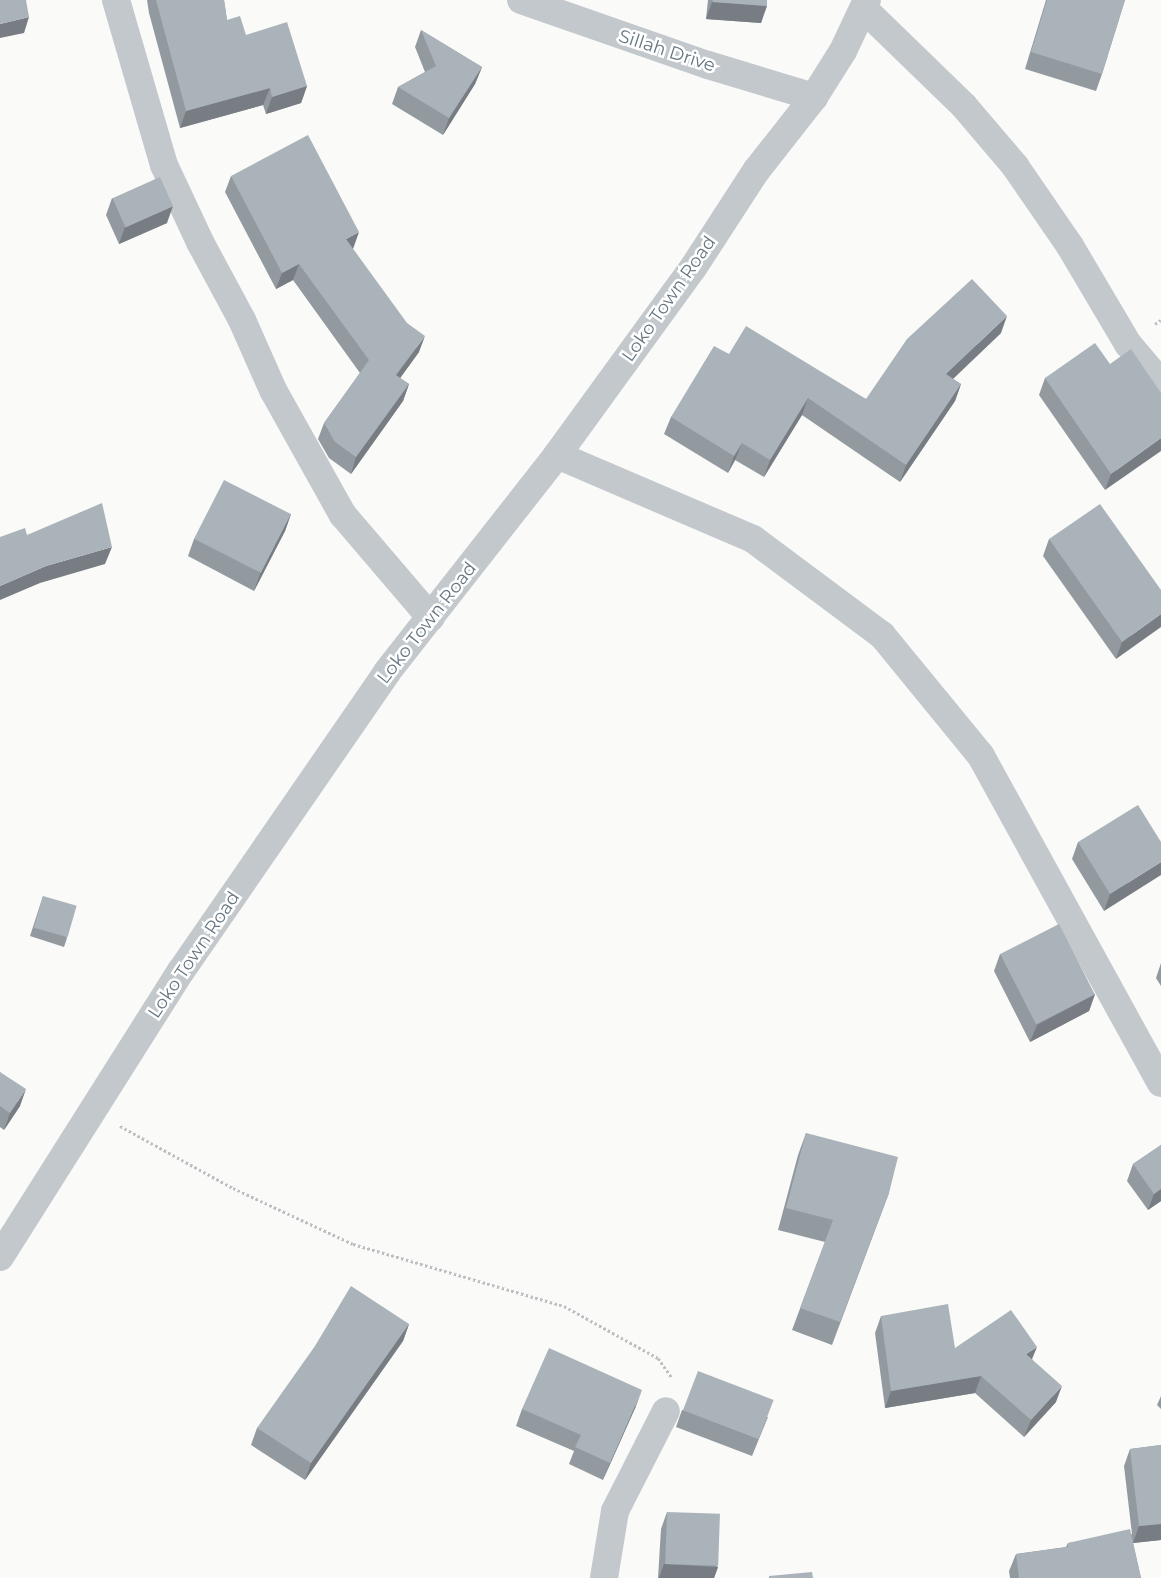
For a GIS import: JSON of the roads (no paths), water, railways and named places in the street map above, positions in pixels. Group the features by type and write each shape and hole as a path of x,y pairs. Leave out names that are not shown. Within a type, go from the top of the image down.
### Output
{"street":[{"path":"116,0 164,164 200,242 242,320 273,390 343,514 431,618"},
{"name":"Sillah Drive","path":"521,0 708,65 814,97"},
{"path":"866,5 964,106 1015,166 1070,246 1128,344 1161,383"},
{"name":"Loko Town Road","path":"0,1257 186,963 387,672 557,455 693,268 756,171 814,97 866,5"},
{"path":"557,455 753,539 882,636 981,756 1161,1083"},
{"path":"604,1578 615,1511 666,1411"}]}
